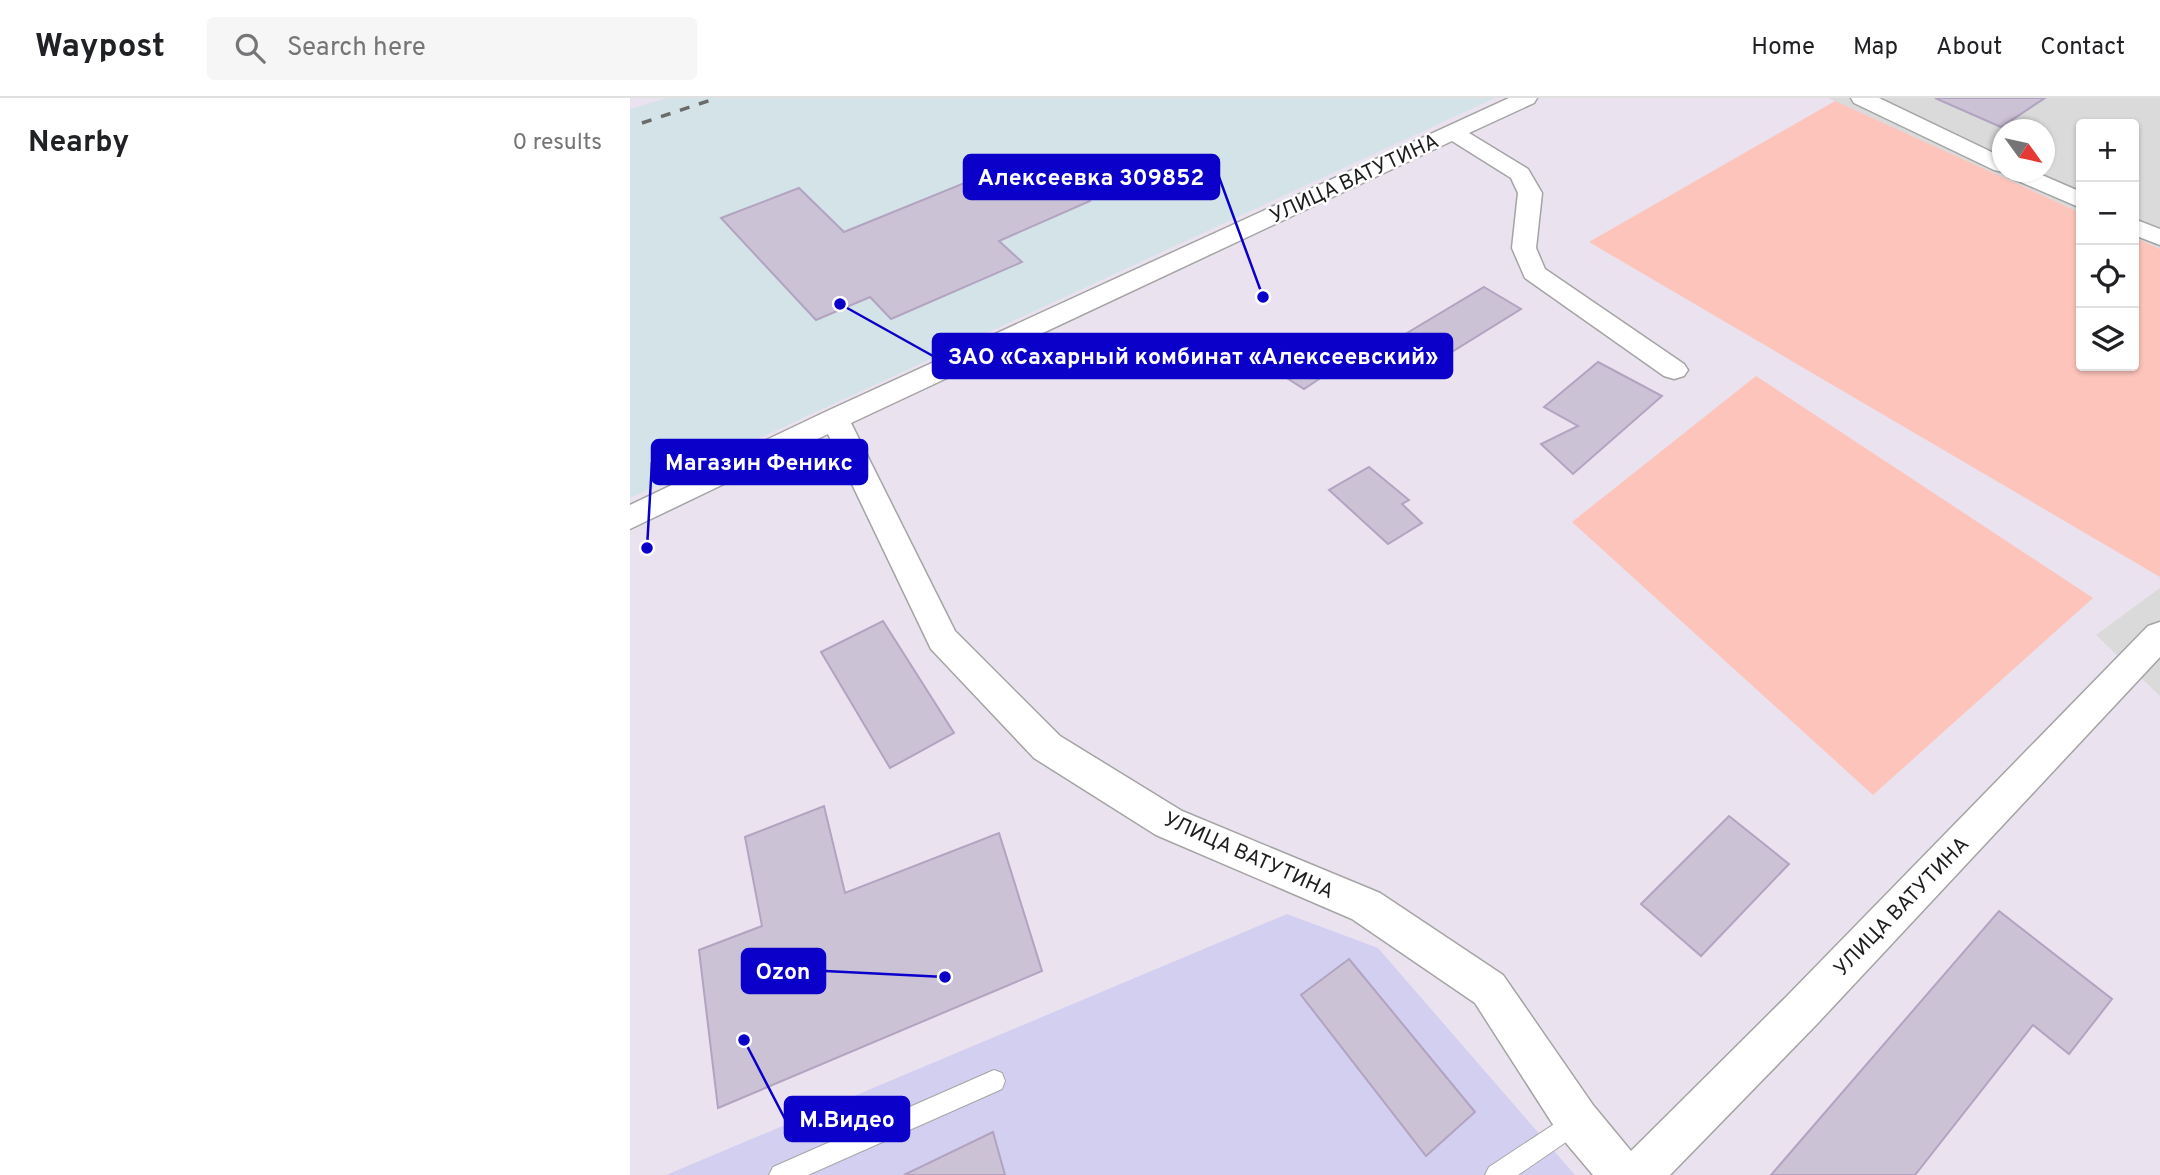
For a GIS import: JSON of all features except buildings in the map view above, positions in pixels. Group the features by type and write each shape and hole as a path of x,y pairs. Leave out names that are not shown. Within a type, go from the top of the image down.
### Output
{"street":[{"name":"УЛИЦА ВАТУТИНА","path":"1526,98 835,419 943,640 1047,747 1169,823 1366,906 1489,989 1577,1121 1622,1175"},
{"path":"1862,98 1992,159"},
{"path":"1452,132 1520,174 1530,193 1524,248 1535,272 1674,370"},
{"path":"2039,182 2076,199"},
{"path":"2139,228 2160,238"},
{"path":"630,518 835,419"},
{"name":"УЛИЦА ВАТУТИНА","path":"1638,1175 1802,1010 2160,635"}],"lane":[{"path":"782,1175 995,1081"},
{"path":"1497,1175 1577,1121"}],"shaded area":[{"path":"667,98 1495,98 630,498 630,109"},
{"path":"1828,98 2160,98 2160,249 2139,239 2139,119 2076,119 2076,211 2013,182 2055,182 2055,119 1992,119 1992,173"},
{"path":"1835,101 1992,172 1992,182 2013,182 2076,211 2076,371 2139,371 2139,239 2160,249 2160,577 1589,242"},
{"path":"1756,376 2093,598 1873,795 1572,522"},
{"path":"2160,588 2160,696 2096,635"},
{"path":"1287,914 1378,948 1575,1175 666,1175"}],"railway":[{"path":"642,123 717,98"}],"place":[{"name":"Алексеевка 309852","path":"1263,297"},
{"name":"ЗАО «Сахарный комбинат «Алексеевский»","path":"840,304"},
{"name":"Магазин Феникс","path":"647,548"},
{"name":"Ozon","path":"945,977"},
{"name":"М.Видео","path":"744,1040"}]}
